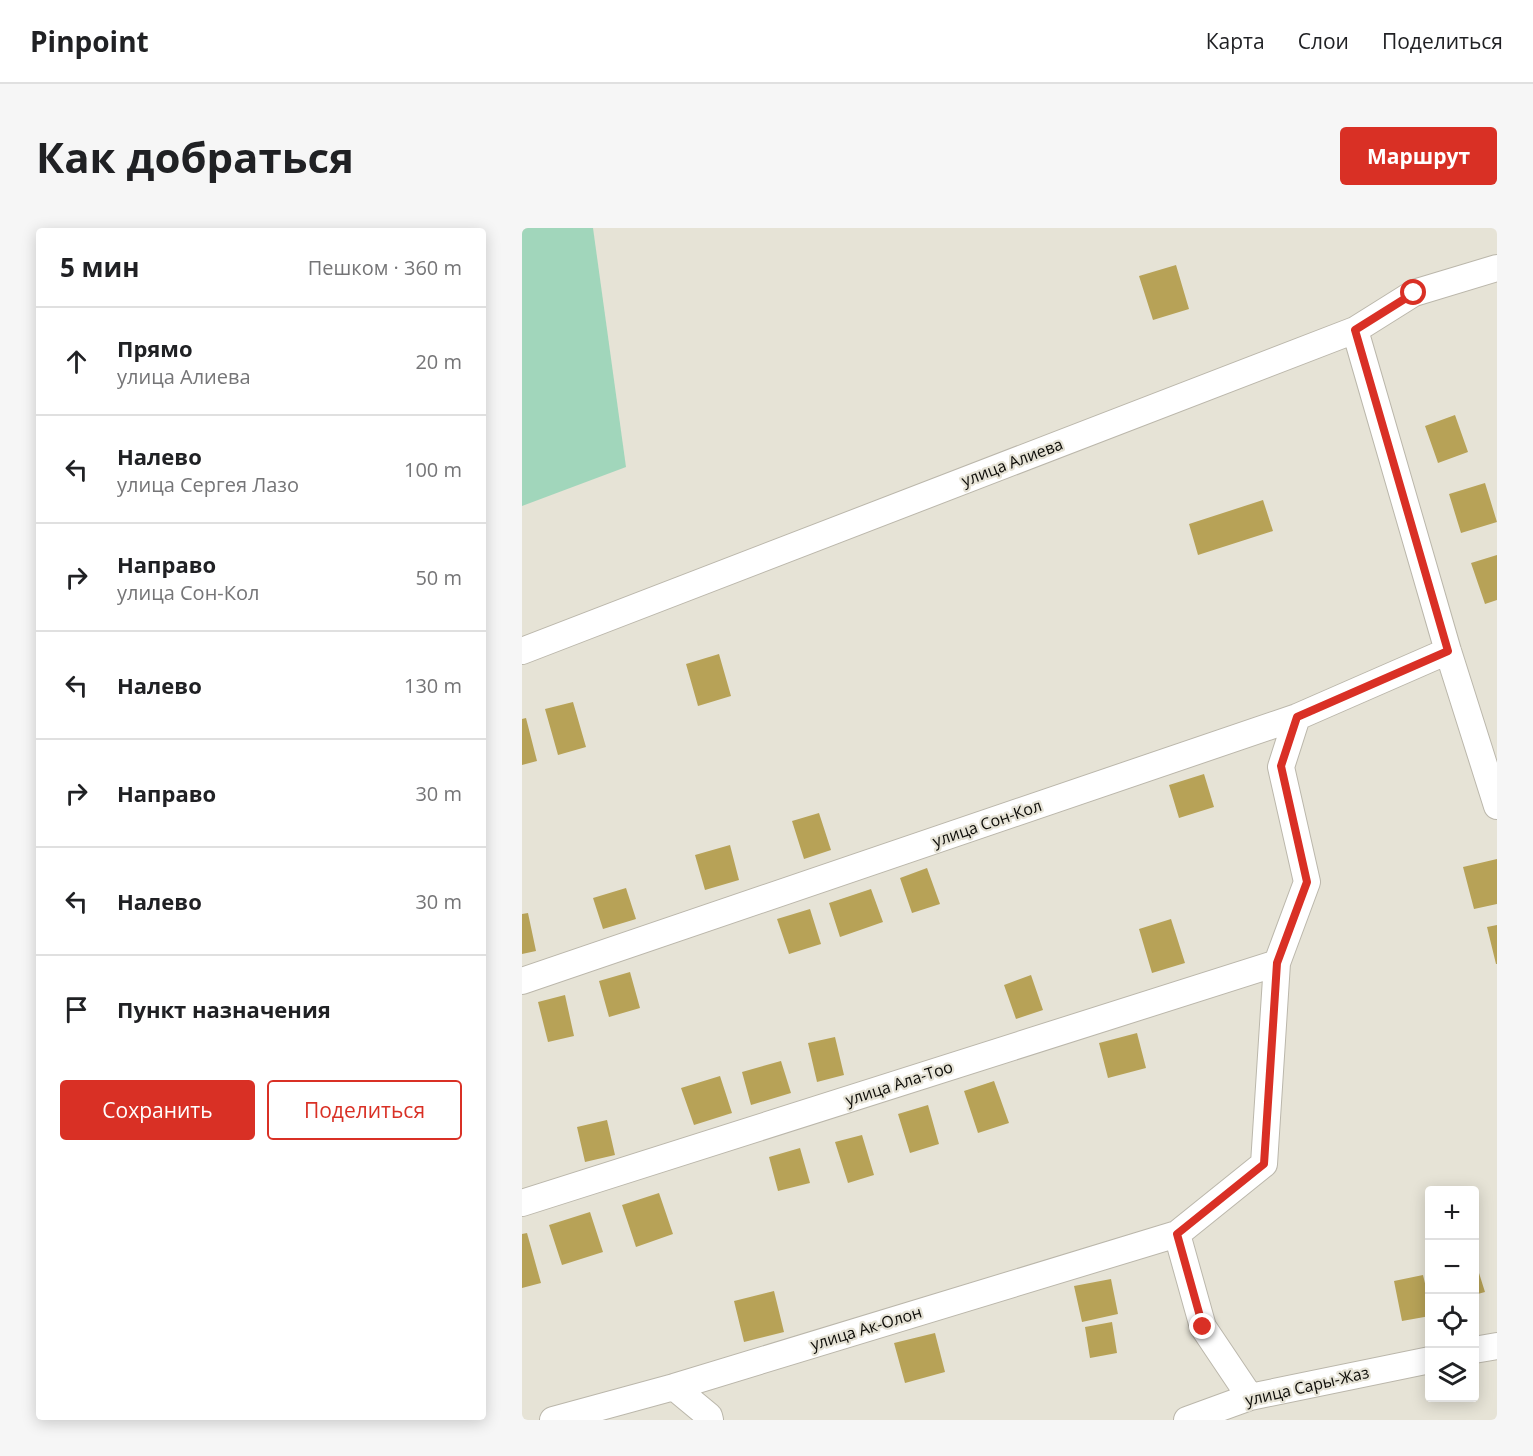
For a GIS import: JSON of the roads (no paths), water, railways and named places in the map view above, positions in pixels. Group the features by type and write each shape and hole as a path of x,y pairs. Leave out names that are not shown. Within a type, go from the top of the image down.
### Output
{"street":[{"name":"улица Алиева","path":"522,651 1355,330 1414,293 1497,267"},
{"path":"1355,330 1448,651 1497,806"},
{"name":"улица Сон-Кол","path":"522,981 1297,717 1448,651"},
{"path":"1250,1397 1203,1327 1177,1234 1264,1164 1277,963 1307,882 1281,766 1297,717"},
{"name":"улица Ала-Тоо","path":"522,1203 1277,963"},
{"name":"улица Ак-Олон","path":"553,1420 674,1387 1177,1234"},
{"path":"1479,1349 1497,1346"},
{"name":"улица Сары-Жаз","path":"1187,1420 1250,1397 1425,1361"},
{"path":"674,1387 709,1416 710,1420"}]}
